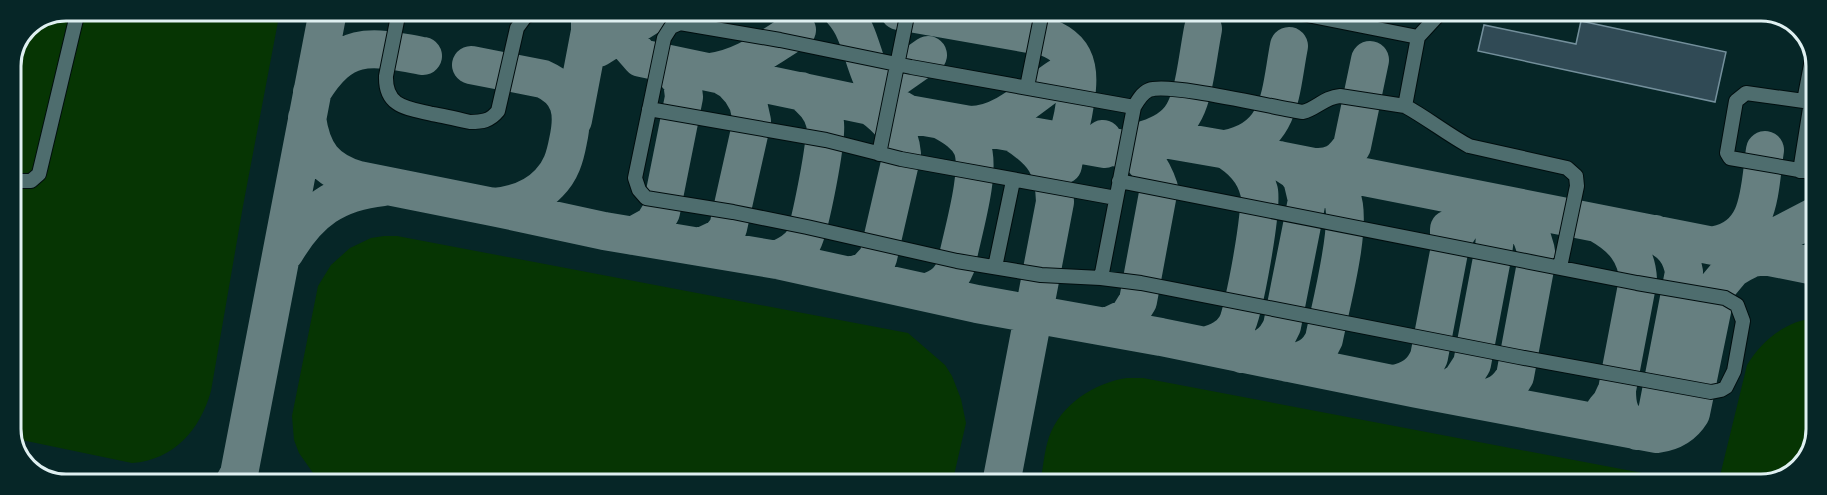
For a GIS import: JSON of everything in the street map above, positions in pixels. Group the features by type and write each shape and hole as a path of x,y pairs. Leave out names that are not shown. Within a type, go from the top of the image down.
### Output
{"lane":[{"path":"21,181 30,181 39,174 75,21"},
{"path":"397,21 385,84 390,96 402,107 470,122 480,122 491,118 498,111 517,28 522,21"},
{"path":"879,154 906,21"},
{"path":"1027,87 1040,21"},
{"path":"1337,21 1418,37"},
{"path":"1405,106 1418,37 1433,21"},
{"path":"1119,181 1725,298 1737,305 1743,321 1734,371 1726,387 1717,392 1696,390 1242,302 1101,278 1041,275 957,261 733,212 646,198 639,190 635,178 664,38 671,27 680,23 1134,107"},
{"path":"1101,278 1134,107 1144,92 1159,88 1303,112 1309,111 1332,97 1340,96 1405,106 1469,146 1567,168 1576,176 1577,186 1560,267"},
{"path":"1806,101 1751,94 1742,96 1736,101 1727,153 1730,158 1806,172"},
{"path":"649,109 826,140 879,154 1013,181 1116,198"},
{"path":"1800,171 1806,129"},
{"path":"995,267 1013,181"}],"green space":[{"path":"66,21 278,21 211,391 200,418 183,440 161,456 132,463 23,440 21,432 21,66 24,49 34,34 41,29 49,24"},
{"path":"397,236 908,333 945,365 961,399 966,423 954,474 314,474 299,453 294,440 292,416 318,286 331,265 350,248 371,238"},
{"path":"1806,320 1806,429 1801,449 1795,459 1775,472 1720,474 1747,365 1767,340 1794,323"},
{"path":"1143,378 1647,474 1042,474 1049,437 1054,425 1070,405 1080,397 1115,381"}],"building":[{"path":"1581,21 1726,52 1715,102 1478,51 1484,25 1576,44"}],"taxiway":[{"path":"239,474 326,21"},
{"path":"573,120 590,21"},
{"path":"609,21 641,58 908,114 1105,149"},
{"path":"598,48 641,21"},
{"path":"850,21 877,88 890,103 908,114"},
{"path":"956,21 1046,37 1068,50 1076,68 1077,90 1063,165"},
{"path":"1141,141 1165,131 1180,118 1185,110 1192,89 1203,29"},
{"path":"710,72 745,61 797,30"},
{"path":"1226,149 1244,144 1258,135 1268,124 1280,96 1289,46"},
{"path":"312,92 335,63 359,51 387,50 423,56"},
{"path":"878,90 928,55"},
{"path":"1315,167 1327,166 1336,162 1345,156 1352,146 1370,60"},
{"path":"633,236 653,225 661,212 684,97 682,81 667,64"},
{"path":"471,65 543,79 560,90 569,105 570,131 565,153 553,178 531,197 509,205 494,207"},
{"path":"701,247 720,238 728,228 752,121 748,103 741,91 732,81 720,74"},
{"path":"970,125 982,124 1005,115 1058,78"},
{"path":"777,260 795,250 803,241 814,201 824,145 825,123 822,113 801,91"},
{"path":"851,276 866,271 878,258 902,154 893,126 871,106"},
{"path":"307,118 312,141 322,158 337,171 358,180 604,231 777,260 977,304 1161,337 1417,389 1657,434 1676,428 1691,413 1717,287 1732,269 1742,263 1752,258 1769,256"},
{"path":"928,292 945,282 956,266 973,188 972,147 959,131 941,120"},
{"path":"1003,474 1055,202 1052,179 1045,162 1033,147 1014,133"},
{"path":"1153,137 1806,264"},
{"path":"1103,139 1111,146 1129,150 1140,156 1152,171 1159,188 1138,301 1128,317 1107,327"},
{"path":"1206,346 1227,337 1236,326 1248,282 1258,217 1259,191 1254,177 1241,161 1225,149"},
{"path":"1716,245 1731,240 1742,232 1750,221 1759,194 1765,150"},
{"path":"1242,354 1266,346 1275,338 1282,326 1307,200 1302,179 1296,171 1279,160"},
{"path":"1288,363 1310,356 1324,339 1343,246 1345,210 1342,198 1315,167"},
{"path":"285,252 304,225 325,206 351,194 383,187"},
{"path":"1435,392 1449,389 1461,381 1472,364 1493,253 1495,235 1492,221 1484,209 1470,198"},
{"path":"1449,252 1457,232 1467,219 1491,207 1502,205 1526,227 1533,241 1537,258 1515,376 1500,393 1478,400"},
{"path":"1738,249 1758,246 1806,221"},
{"path":"1599,224 1615,234 1627,247 1635,262 1638,280 1617,390 1605,410"},
{"path":"1395,384 1415,375 1423,368 1429,357 1449,252 1449,229"},
{"path":"1617,390 1621,414 1637,431 1656,417 1684,272 1681,259 1675,249 1655,234"}]}
